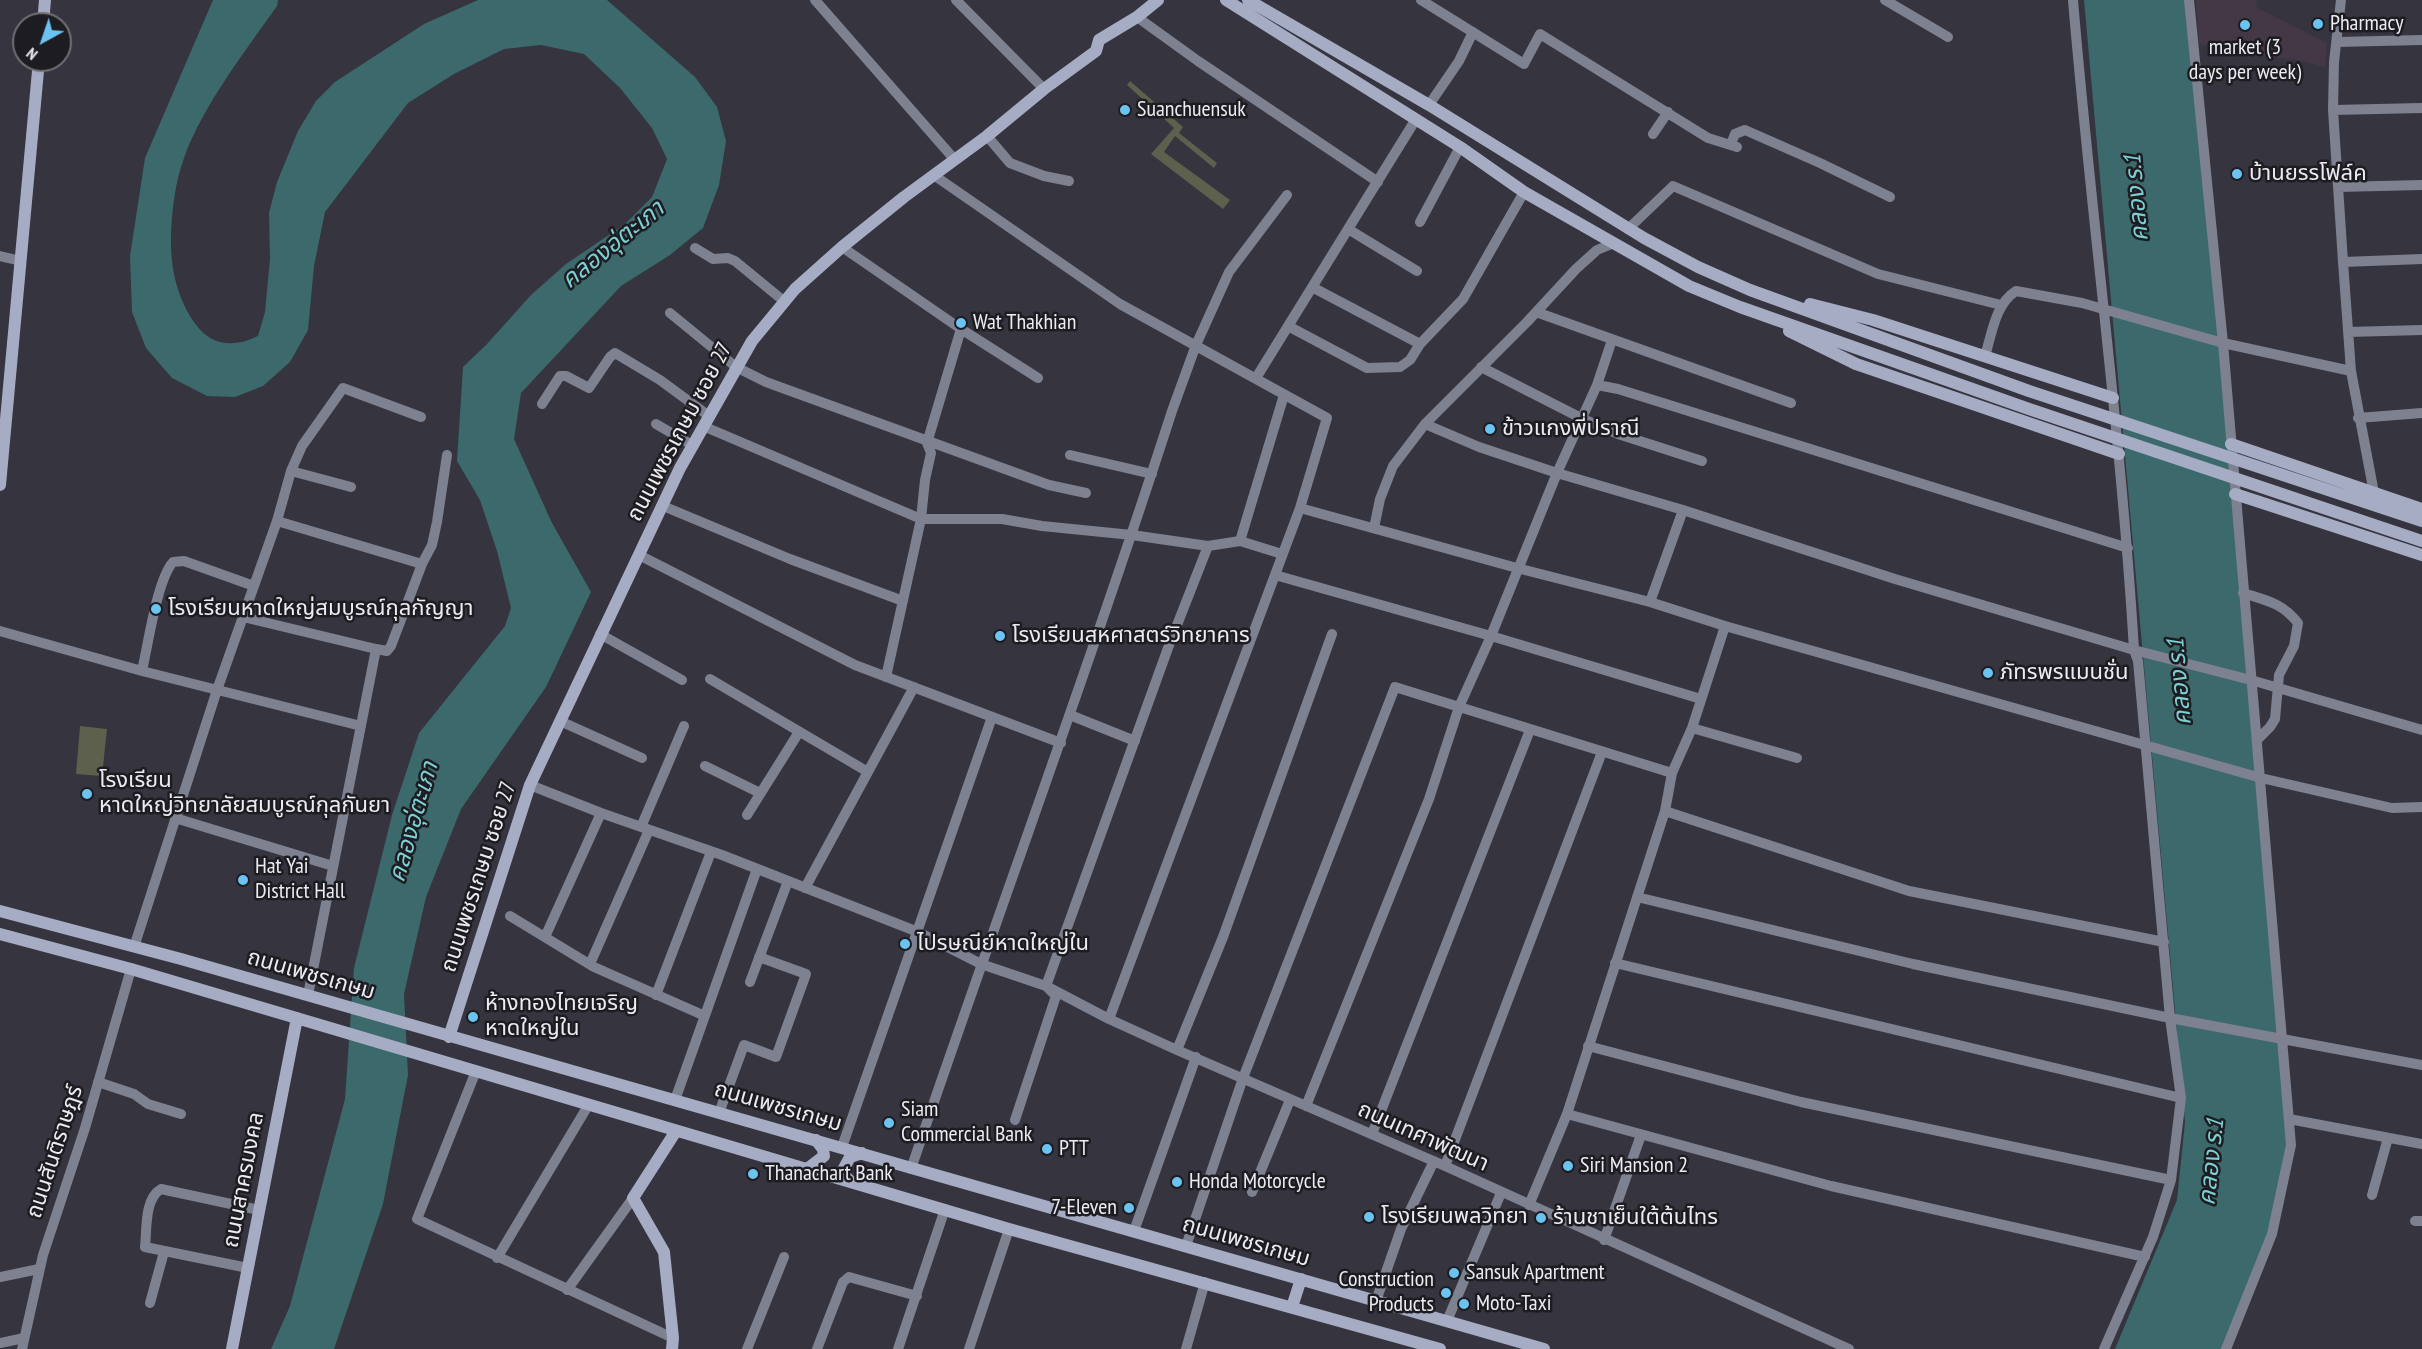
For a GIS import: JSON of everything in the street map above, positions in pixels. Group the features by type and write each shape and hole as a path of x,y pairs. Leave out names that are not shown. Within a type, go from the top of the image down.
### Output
{"main road":[{"name":"ถนนเพชรเกษม ซอย 27","path":"444,1035 530,785 692,445 752,341 795,289 842,247 1096,51 1100,40 1137,17 1158,0"},
{"path":"1226,0 1460,147 1524,192 1689,286 1740,307 2029,409 2422,540"},
{"path":"1248,0 1429,105 1628,229 1698,267 1750,290 2029,391 2422,521"},
{"path":"0,485 38,72"},
{"path":"1750,290 1873,320 2113,398"},
{"path":"1740,307 1856,364 2119,454"},
{"path":"2231,444 2422,509"},
{"path":"2235,494 2422,555"},
{"name":"ถนนเพชรเกษม","path":"0,911 308,995 1544,1349"},
{"name":"ถนนเพชรเกษม","path":"0,934 131,969 1009,1229 1440,1349"},
{"name":"ถนนสาครมงคล","path":"232,1349 297,1018"},
{"path":"672,1344 664,1252 633,1198 676,1131"},
{"path":"807,1169 824,1156 823,1149 816,1140"},
{"path":"851,1182 844,1175 843,1170 850,1157 862,1153"},
{"path":"1292,1307 1301,1279"}],"street":[{"path":"815,0 955,160"},
{"path":"956,0 1044,89"},
{"path":"1421,0 1524,64 1540,34 1708,138 1734,145 1735,134 1745,130 1890,197"},
{"path":"1885,0 1948,38"},
{"path":"2073,0 2128,549 2134,650 2138,661 2150,747 2170,1018 2181,1098 2171,1180 2145,1257 2104,1349"},
{"path":"2188,0 2223,343 2257,740 2255,776 2283,1039 2291,1145 2272,1234 2226,1349"},
{"path":"2341,0 2334,62 2333,110 2343,262 2351,371 2358,418 2374,493"},
{"path":"1137,17 1198,62 1377,182"},
{"path":"1429,105 1459,61 1473,32"},
{"path":"2337,42 2422,40"},
{"path":"2333,110 2422,108"},
{"path":"1653,134 1668,112"},
{"path":"1256,378 1416,119"},
{"path":"987,136 1010,163 1044,176 1069,181"},
{"path":"1420,222 1460,147"},
{"path":"935,176 1120,304 1327,418 1300,508 1109,1019"},
{"path":"2338,187 2422,185"},
{"path":"1628,229 1673,186 1878,274 2001,305"},
{"path":"1288,326 1366,368 1400,367 1410,360 1420,344 1462,299 1524,192"},
{"path":"911,1169 981,964 1027,842 1196,345 1229,272 1287,195"},
{"path":"1348,229 1417,271"},
{"path":"1374,528 1380,499 1393,466 1425,424 1597,250 1614,243"},
{"path":"842,247 961,329 1038,378"},
{"path":"695,248 713,259 729,258 735,261 785,302"},
{"path":"0,256 21,261"},
{"path":"2343,262 2422,259"},
{"path":"1312,287 1420,344"},
{"path":"1985,356 2001,305 2007,296 2016,291 2103,309 2223,343 2351,371"},
{"path":"1536,312 1791,403"},
{"path":"670,313 736,367 766,382 927,443 1049,485 1086,494"},
{"path":"886,677 921,519 925,480 931,453 927,443 961,329"},
{"path":"2348,332 2422,330"},
{"path":"1306,1107 1429,799 1459,708 1491,636 1557,473 1597,385 1612,340"},
{"path":"542,404 560,376 566,376 589,388 615,353 660,380 706,421 921,519 1002,519 1208,546 1240,541 1282,554"},
{"path":"1481,367 1581,418 1618,434 1702,460"},
{"path":"1597,385 1618,389 2128,549"},
{"path":"134,947 217,690 291,471 302,446 343,388 421,417"},
{"path":"1240,541 1284,395"},
{"path":"2358,418 2422,413"},
{"path":"656,424 692,445"},
{"path":"1425,424 1479,447 1557,473 1683,510 1895,579 2134,650 2251,680 2422,730"},
{"path":"243,617 387,651 432,545 447,455"},
{"path":"1070,455 1152,474"},
{"path":"291,471 351,487"},
{"path":"663,506 790,559 903,601"},
{"path":"1300,508 1650,602 1725,627 2255,776 2392,808 2422,807"},
{"path":"1650,602 1683,510"},
{"path":"276,521 422,564"},
{"path":"1015,1120 1056,996 1046,986 1208,546"},
{"path":"639,555 855,665 1060,743"},
{"path":"142,671 156,609 168,567 173,561 184,561 254,586"},
{"path":"1275,575 1701,699"},
{"path":"2244,593 2273,602 2288,610 2298,624 2294,646 2279,675 2276,687 2275,718 2270,727 2257,740"},
{"path":"1529,1205 1567,1114 1665,811 1672,773 1692,728 1725,627"},
{"path":"0,631 142,671 361,726"},
{"path":"600,634 682,680"},
{"path":"1177,1050 1223,937 1332,634"},
{"path":"308,995 376,649"},
{"path":"710,679 868,772"},
{"path":"805,888 914,687"},
{"path":"1186,1246 1243,1078 1395,687 1672,773"},
{"path":"1070,715 1135,741"},
{"path":"842,1147 992,717"},
{"path":"560,721 642,758"},
{"path":"590,964 684,726"},
{"path":"1692,728 1797,758"},
{"path":"1372,1134 1530,730"},
{"path":"747,815 799,732"},
{"path":"1445,1166 1602,752"},
{"path":"705,766 760,793"},
{"name":"ถนนเทศาพัฒนา","path":"530,785 788,881 918,932 981,964 1046,986 1109,1019 1177,1050 1434,1161 1604,1240 1849,1349"},
{"path":"1665,811 1909,891 2164,942"},
{"path":"545,937 601,813"},
{"path":"175,818 333,866"},
{"path":"656,995 711,852"},
{"path":"675,1100 757,869"},
{"path":"750,982 788,881"},
{"path":"1637,897 1913,964 2170,1018 2262,1033 2422,1065"},
{"path":"510,915 590,964 705,1016"},
{"path":"719,1113 744,1045 776,1057 806,974 759,957"},
{"path":"1615,963 2181,1098"},
{"name":"ถนนสันติราษฎร์","path":"23,1344 39,1269 131,969"},
{"path":"1588,1046 1801,1102 2171,1180"},
{"path":"1134,1231 1196,1057"},
{"path":"476,1071 417,1219 567,1290 672,1344"},
{"path":"98,1082 134,1094 148,1104 181,1114"},
{"path":"1252,1192 1290,1100"},
{"path":"497,1258 589,1104"},
{"path":"1567,1114 1831,1186 2145,1257"},
{"path":"2289,1119 2422,1144"},
{"path":"1604,1240 1641,1135"},
{"path":"2372,1196 2388,1138"},
{"path":"1376,1301 1401,1229 1434,1161"},
{"path":"248,1268 145,1247 149,1207 155,1193 161,1189 259,1210"},
{"path":"1447,1321 1501,1193"},
{"path":"567,1290 633,1198"},
{"path":"898,1349 945,1209"},
{"path":"969,1349 1009,1229"},
{"path":"150,1303 164,1252"},
{"path":"747,1349 784,1257"},
{"path":"0,1277 39,1269"},
{"path":"817,1349 843,1282 849,1277 917,1296"},
{"path":"1186,1349 1205,1282"},
{"path":"0,1343 23,1344"}],"shaded area":[{"name":"market (3 days per week)","path":"2196,0 2257,0 2256,7 2327,43 2325,67 2299,60 2199,44"},
{"path":"1130,81 1183,127 1179,133 1217,163 1214,168 1175,136 1164,152 1230,200 1223,209 1151,154 1174,128 1127,85"},
{"path":"80,726 107,729 102,776 76,774"}],"water":[{"name":"คลองอุ่ตะเภา","path":"213,0 278,0 277,6 226,79 202,119 181,167 173,206 172,259 176,283 184,305 203,333 225,343 241,342 258,336 265,312 270,259 269,213 277,182 298,131 316,101 335,82 424,24 478,0 607,0 695,77 717,107 726,141 719,185 703,228 670,255 621,286 521,393 514,439 552,523 591,592 546,687 461,809 426,897 404,994 408,1075 383,1204 334,1349 271,1349 290,1306 345,1099 354,968 392,815 419,733 505,626 511,608 497,551 480,500 457,461 463,367 531,295 566,264 625,224 652,197 667,159 652,128 620,88 584,54 541,45 504,49 454,74 408,103 325,212 314,266 308,330 290,362 263,386 235,397 207,396 172,378 146,348 132,312 130,256 145,158"},
{"name":"คลอง ร.1","path":"2084,0 2190,0 2288,1140 2269,1233 2222,1349 2115,1349 2177,1200 2185,1122"}],"place":[{"name":"Pharmacy","path":"2318,24"},
{"name":"market (3 days per week)","path":"2245,25"},
{"name":"Suanchuensuk","path":"1125,110"},
{"name":"บ้านยรรโฟล์ค","path":"2237,174"},
{"name":"Wat Thakhian","path":"961,323"},
{"name":"ข้าวแกงพี่ปราณี","path":"1490,429"},
{"name":"โรงเรียนหาดใหญ่สมบูรณ์กุลกัญญา","path":"156,609"},
{"name":"โรงเรียนสหศาสตร์วิทยาคาร","path":"1000,636"},
{"name":"ภัทรพรแมนชั่น","path":"1988,673"},
{"name":"โรงเรียน หาดใหญ่วิทยาลัยสมบูรณ์กุลกันยา","path":"87,794"},
{"name":"Hat Yai District Hall","path":"243,880"},
{"name":"ไปรษณีย์หาดใหญ่ใน","path":"905,944"},
{"name":"ห้างทองไทยเจริญ หาดใหญ่ใน","path":"473,1017"},
{"name":"Siam Commercial Bank","path":"889,1123"},
{"name":"PTT","path":"1047,1149"},
{"name":"Siri Mansion 2","path":"1568,1166"},
{"name":"Thanachart Bank","path":"753,1174"},
{"name":"Honda Motorcycle","path":"1177,1182"},
{"name":"7-Eleven","path":"1129,1208"},
{"name":"โรงเรียนพลวิทยา","path":"1369,1217"},
{"name":"ร้านชาเย็นใต้ต้นไทร","path":"1541,1218"},
{"name":"Sansuk Apartment","path":"1454,1273"},
{"name":"Construction Products","path":"1446,1293"},
{"name":"Moto-Taxi","path":"1464,1304"}]}
